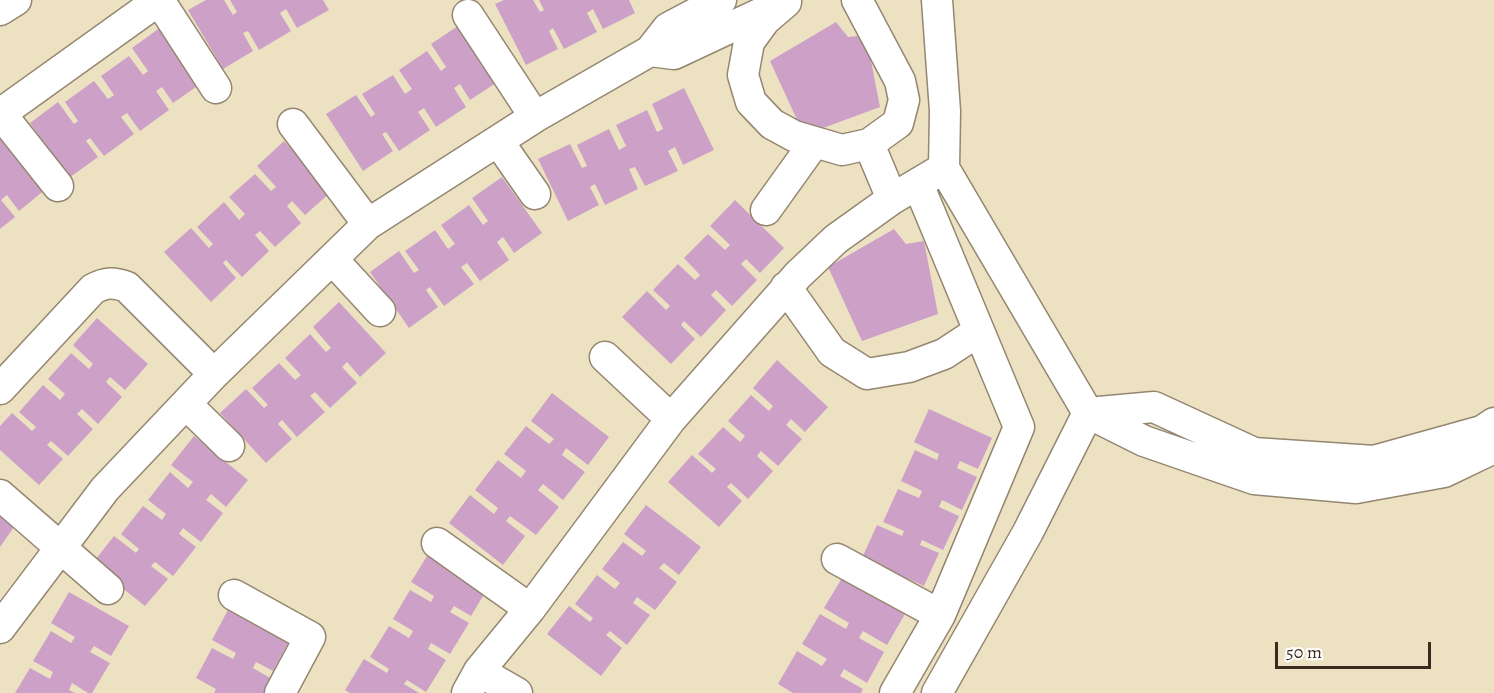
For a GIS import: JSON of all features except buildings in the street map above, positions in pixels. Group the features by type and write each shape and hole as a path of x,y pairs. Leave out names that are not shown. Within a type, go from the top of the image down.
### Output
{"street":[{"path":"0,10 16,0"},
{"path":"58,186 0,114 159,0 216,88"},
{"path":"0,628 105,489 213,374 368,224 535,117 650,51 668,28 721,0"},
{"path":"788,1 765,20 749,42 743,75 751,102 772,124 794,136 842,150 869,144 898,123 904,100 900,81 857,0"},
{"path":"937,0 945,111 944,168 1088,413 1144,441 1254,479 1356,488 1444,472 1494,448"},
{"path":"650,51 674,54 788,1"},
{"path":"468,15 535,117"},
{"path":"293,124 368,224"},
{"path":"498,141 535,194"},
{"path":"766,210 814,143"},
{"path":"869,144 892,199"},
{"path":"518,693 473,682 671,419 786,288 837,239 892,199 944,168"},
{"path":"895,693 940,615 1019,427 918,184"},
{"path":"332,259 380,311"},
{"path":"0,389 93,289 103,283 127,286 213,374"},
{"path":"786,288 832,352 867,374 909,367 944,354 978,331"},
{"path":"605,357 671,419"},
{"path":"186,404 229,446"},
{"path":"1088,413 1154,407 1254,453 1374,461 1482,431 1494,423"},
{"path":"937,693 1028,532 1088,413"},
{"path":"0,495 108,589"},
{"path":"437,543 530,609"},
{"path":"837,559 940,615"},
{"path":"234,595 310,637 280,693"}]}
